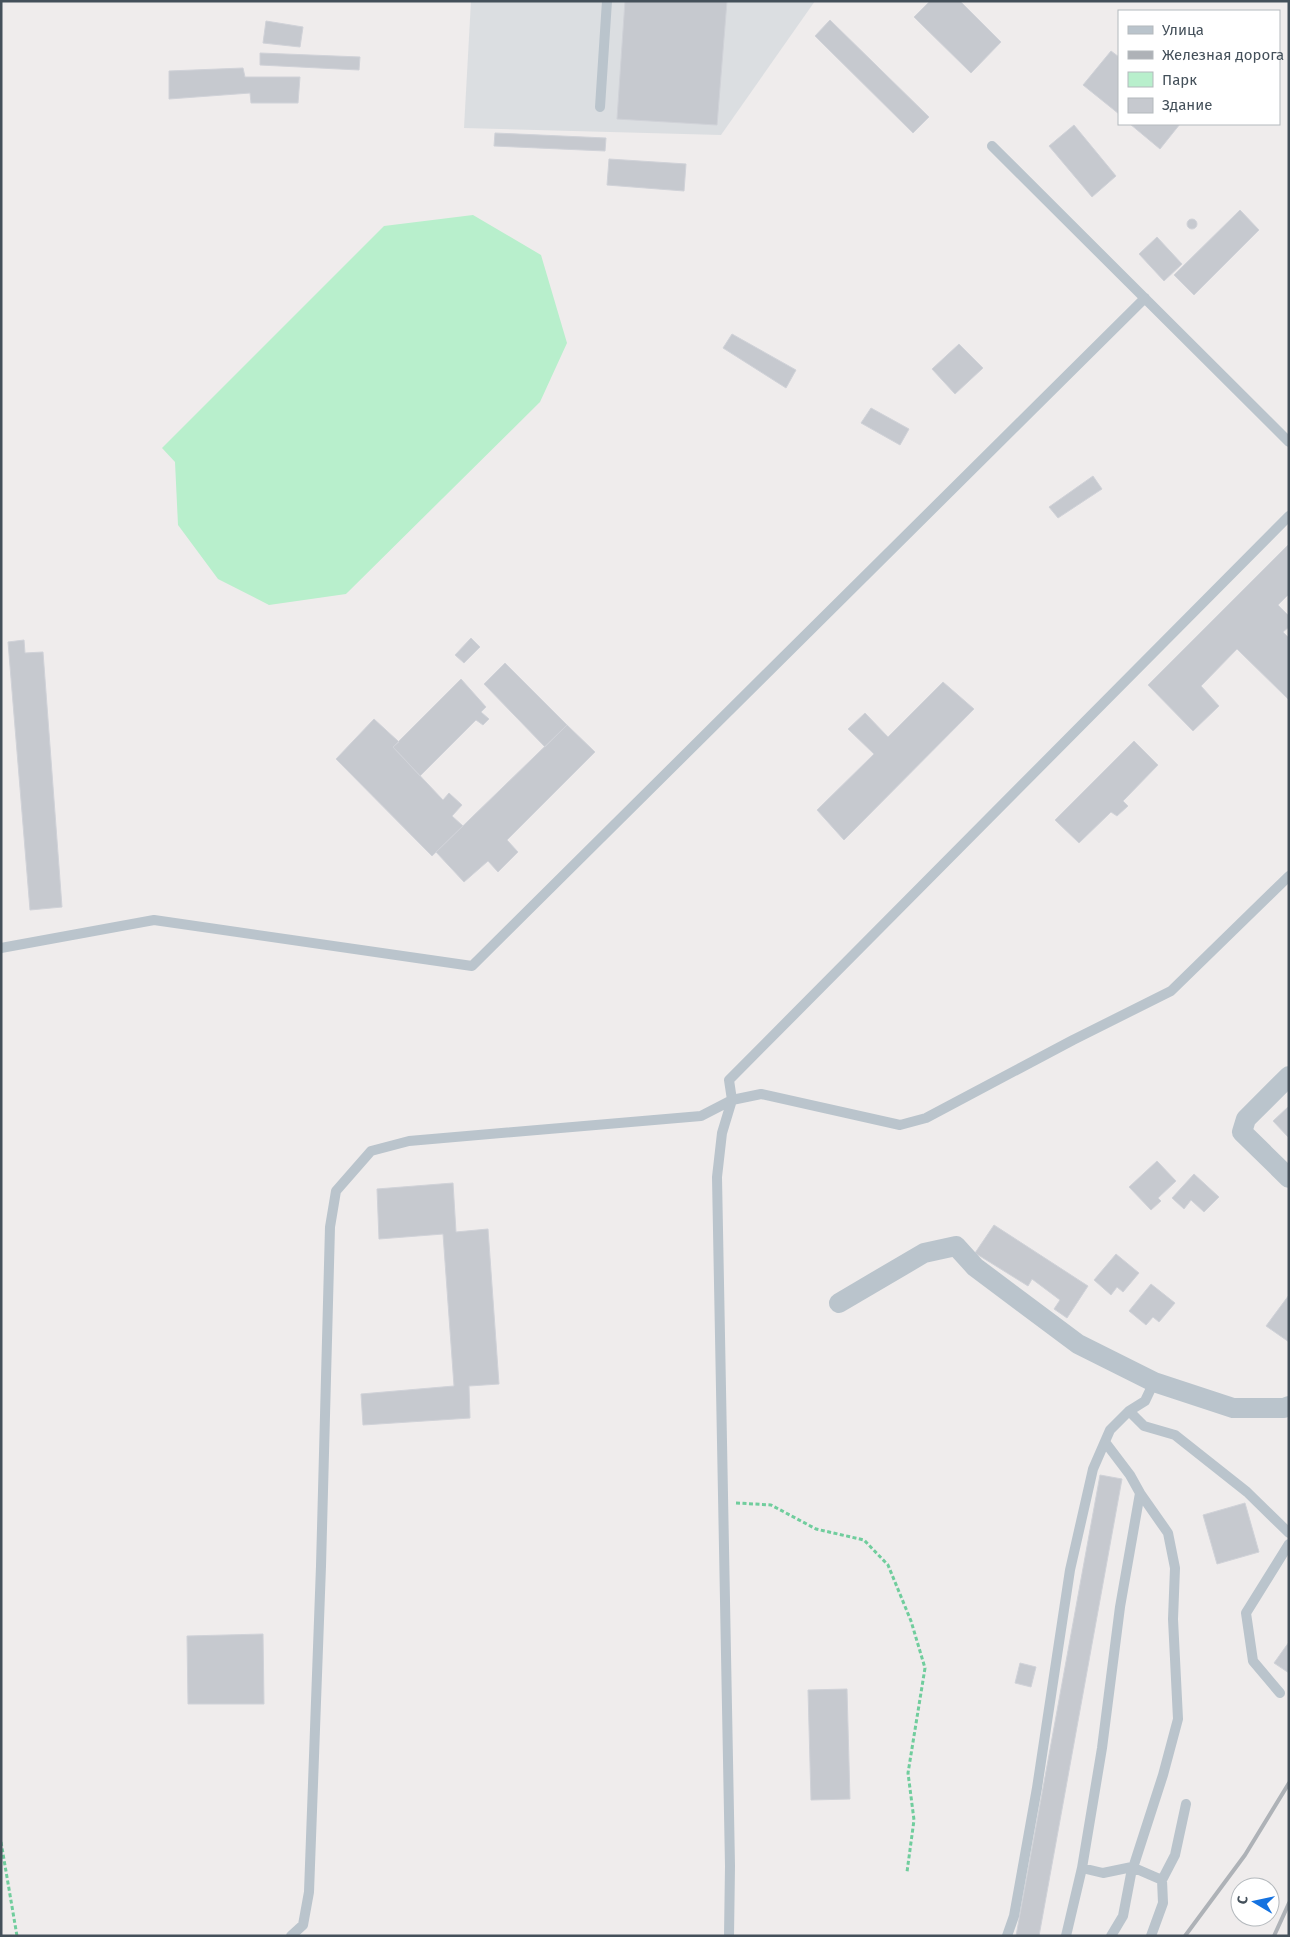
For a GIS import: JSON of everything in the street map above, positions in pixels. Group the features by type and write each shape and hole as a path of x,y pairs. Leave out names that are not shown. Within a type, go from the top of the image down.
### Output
{"street":[{"path":"1289,1076 1246,1118 1242,1132 1289,1178"},
{"path":"839,1303 924,1253 956,1246 975,1267 1078,1344 1154,1382 1233,1408 1284,1408 1289,1406"}],"lane":[{"path":"600,106 607,1"},
{"path":"992,146 1289,442"},
{"path":"1,948 154,920 472,966 1145,298"},
{"path":"729,1936 730,1866 717,1177 722,1133 732,1100 729,1080 1289,516"},
{"path":"291,1936 303,1925 309,1892 321,1566 330,1227 336,1191 371,1151 409,1141 701,1116 732,1100 761,1094 900,1125 926,1118 1171,991 1289,876"},
{"path":"1007,1936 1014,1916 1037,1788 1070,1570 1093,1469 1110,1430 1129,1411 1145,1401 1154,1382"},
{"path":"1129,1411 1144,1426 1175,1435 1247,1492 1289,1533"},
{"path":"1105,1442 1130,1474 1140,1494 1168,1533 1175,1568 1173,1619 1178,1719 1163,1775 1132,1867 1123,1916 1111,1936"},
{"path":"1066,1936 1082,1868 1102,1748 1120,1607 1140,1494"},
{"path":"1280,1692 1253,1661 1246,1613 1289,1544"},
{"path":"1151,1936 1163,1903 1162,1880 1175,1856 1186,1804"},
{"path":"1082,1868 1103,1873 1132,1867 1162,1880"}],"path":[{"path":"723,1502 771,1505 816,1529 864,1540 888,1565 912,1621 925,1668 908,1773 914,1820 907,1872"},
{"path":"1,1842 17,1936"}],"shaded area":[{"path":"471,1 815,1 721,135 464,128"}],"green space":[{"path":"473,215 541,255 567,343 540,402 346,594 269,605 218,579 178,525 175,462 162,448 384,226"}],"building":[{"path":"625,1 727,1 717,125 617,119"},
{"path":"930,1 960,1 1001,42 971,73 914,17"},
{"path":"830,20 929,117 913,133 815,36"},
{"path":"266,21 303,27 300,47 263,43"},
{"path":"1111,51 1118,56 1118,113 1083,85"},
{"path":"260,53 360,57 359,70 260,65"},
{"path":"243,68 245,77 300,77 298,103 251,103 250,93 169,99 169,71"},
{"path":"1074,125 1116,176 1092,197 1049,146"},
{"path":"1131,125 1179,125 1160,149"},
{"path":"495,133 606,138 605,151 494,146"},
{"path":"609,159 686,164 684,191 607,185"},
{"path":"1240,210 1259,230 1194,295 1174,275"},
{"path":"1192,219 1197,224 1192,229 1187,224"},
{"path":"1157,237 1182,264 1164,281 1139,254"},
{"path":"732,334 796,370 786,388 723,348"},
{"path":"959,344 983,368 955,394 932,369"},
{"path":"871,408 909,429 900,445 861,423"},
{"path":"1093,476 1102,489 1058,518 1049,507"},
{"path":"1289,544 1289,594 1278,605 1289,616 1289,627 1283,632 1289,638 1289,700 1237,649 1201,686 1219,706 1193,731 1148,685"},
{"path":"471,638 480,647 464,663 455,655"},
{"path":"24,640 25,653 43,652 62,907 30,910 8,642"},
{"path":"505,663 567,725 545,747 484,684"},
{"path":"461,679 486,707 481,712 489,719 483,725 476,720 420,776 393,747"},
{"path":"943,682 974,709 844,840 817,810 874,754 848,729 865,713 888,737"},
{"path":"374,719 399,742 393,747 443,800 449,793 462,805 452,816 463,826 432,856 336,759"},
{"path":"567,725 595,752 507,840 518,852 498,872 488,861 464,882 436,852"},
{"path":"1134,741 1158,765 1123,801 1128,806 1117,816 1111,812 1079,843 1055,820"},
{"path":"1289,1107 1289,1138 1273,1121"},
{"path":"1157,1161 1176,1181 1158,1198 1161,1201 1151,1210 1129,1187"},
{"path":"1194,1174 1219,1197 1204,1212 1191,1200 1184,1209 1172,1198"},
{"path":"453,1183 456,1232 488,1229 499,1384 469,1386 470,1418 363,1425 361,1394 454,1386 443,1234 379,1239 377,1189"},
{"path":"994,1225 1088,1286 1067,1318 1054,1309 1060,1300 1032,1279 1028,1286 975,1253"},
{"path":"1116,1254 1139,1273 1123,1292 1117,1287 1111,1295 1094,1280"},
{"path":"1151,1284 1175,1303 1159,1322 1153,1317 1146,1325 1129,1311"},
{"path":"1289,1295 1289,1342 1266,1326"},
{"path":"1100,1475 1122,1479 1039,1936 1016,1936"},
{"path":"1245,1503 1259,1552 1217,1564 1203,1515"},
{"path":"263,1634 264,1704 188,1704 187,1636"},
{"path":"1289,1642 1289,1673 1274,1663"},
{"path":"1020,1663 1036,1667 1031,1687 1015,1683"},
{"path":"847,1689 850,1799 811,1800 808,1690"}],"railway":[{"path":"1185,1936 1245,1855 1289,1783"},
{"path":"1274,1936 1289,1903"}]}
